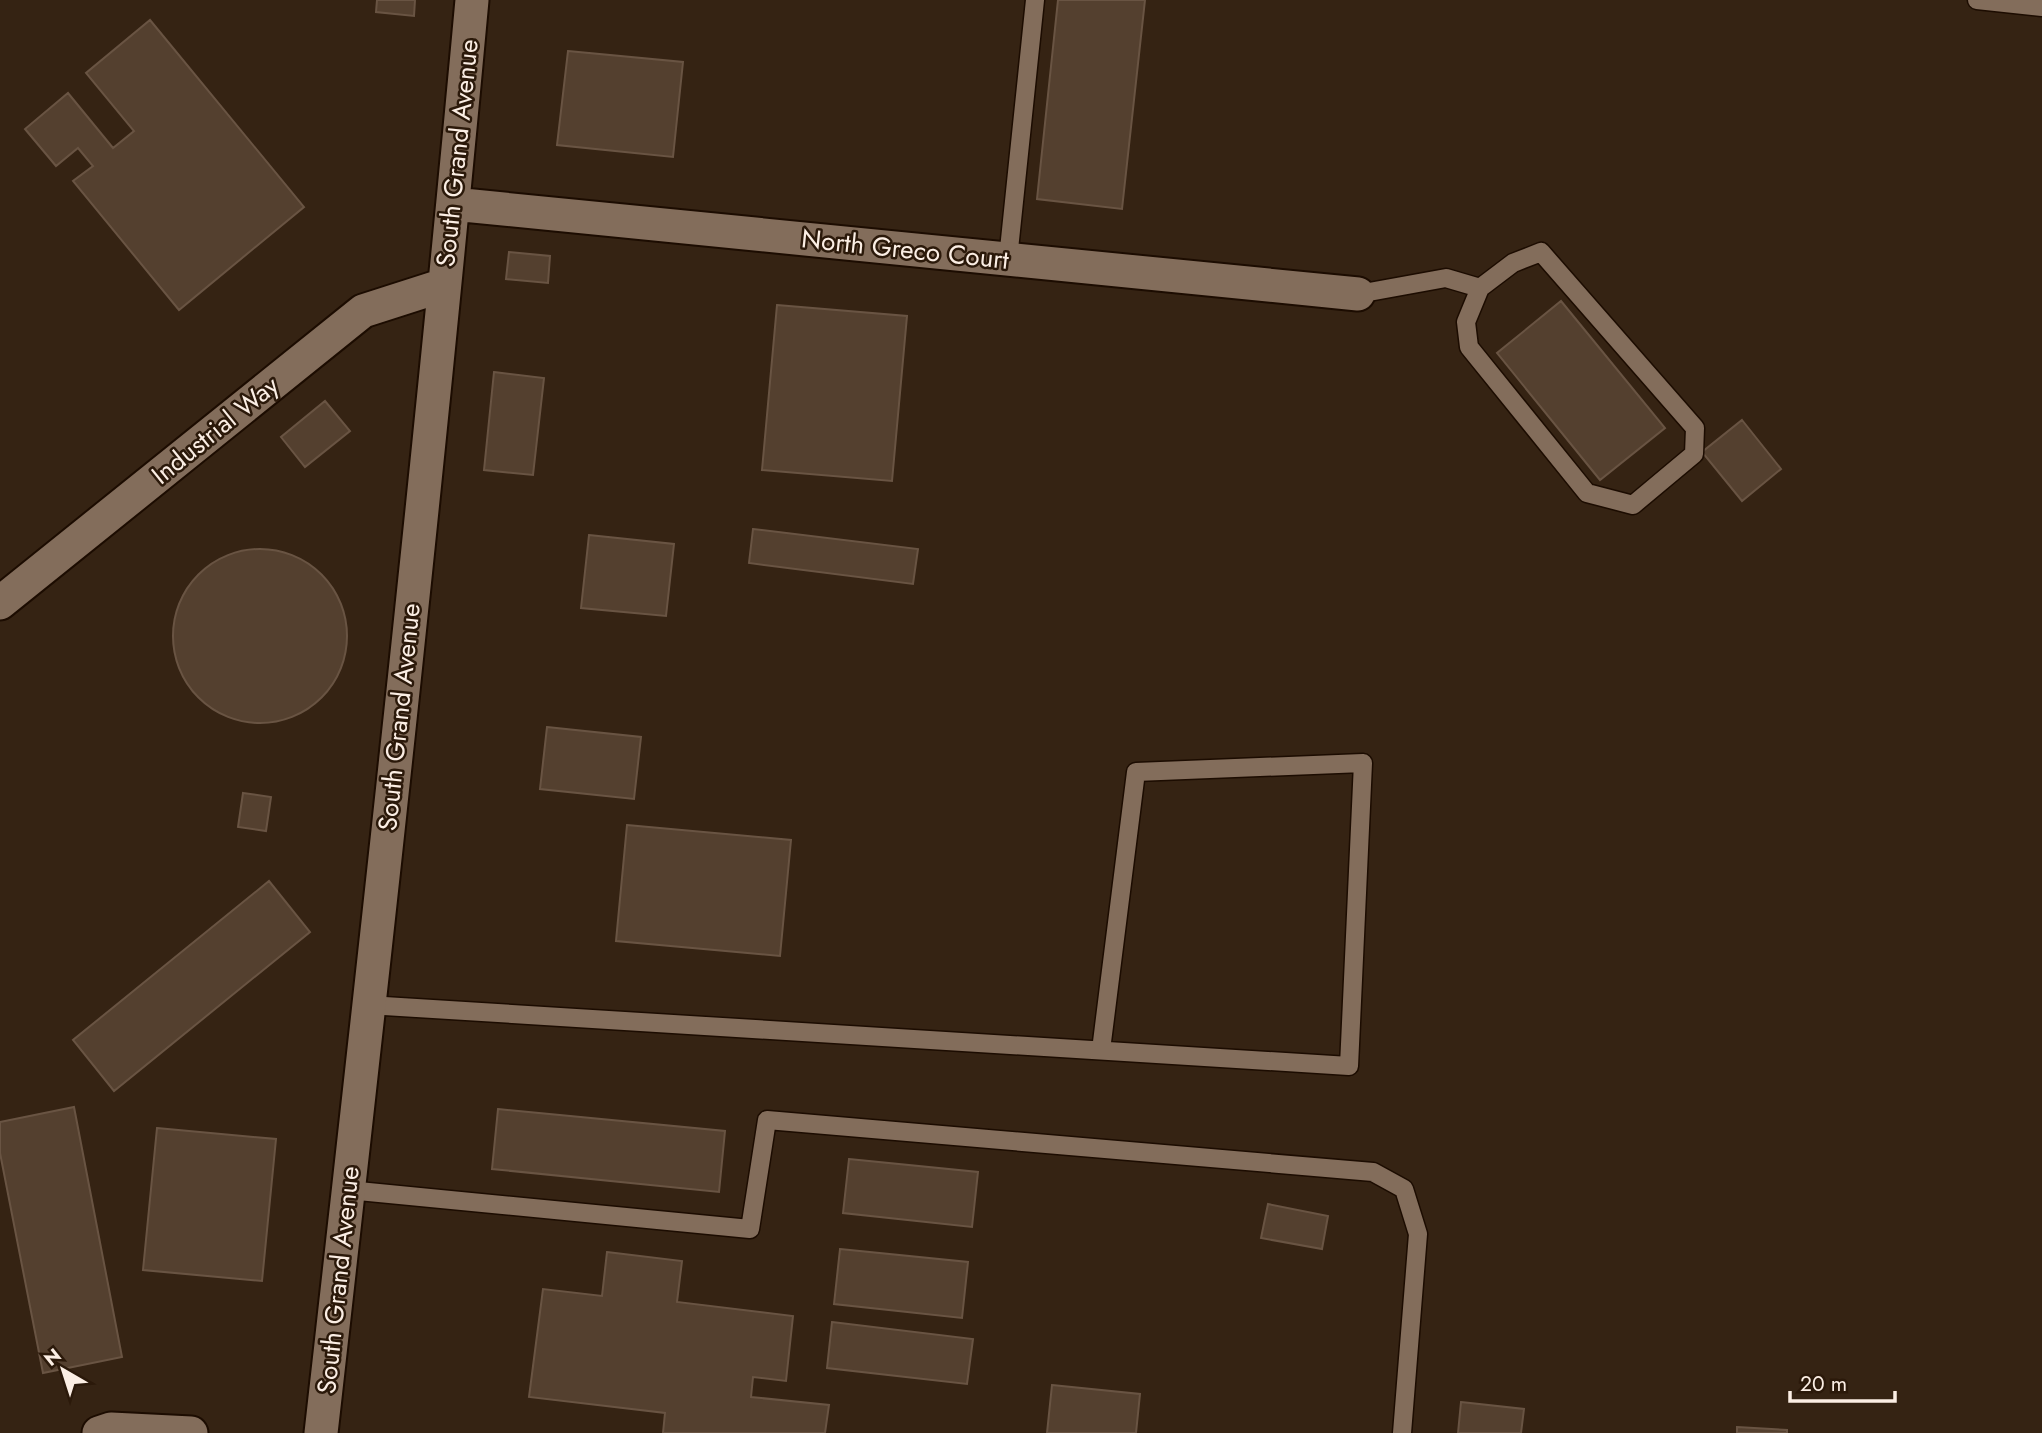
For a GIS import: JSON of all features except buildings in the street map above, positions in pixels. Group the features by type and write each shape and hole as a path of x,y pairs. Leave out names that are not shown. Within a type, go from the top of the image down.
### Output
{"street":[{"name":"South Grand Avenue","path":"321,1433 453,204 472,0"},
{"name":"North Greco Court","path":"453,204 1358,294"},
{"name":"Industrial Way","path":"0,603 363,311 444,285"},
{"path":"99,1433 111,1429 191,1433"}],"lane":[{"path":"1008,259 1035,0"},
{"path":"1978,0 2042,7"},
{"path":"1541,252 1695,428 1694,454 1633,505 1587,493 1469,346 1466,322 1480,288 1513,263 1541,252"},
{"path":"1358,294 1446,278 1480,288"},
{"path":"368,1005 1349,1066 1363,763 1136,772 1101,1050"},
{"path":"348,1189 750,1230 767,1120 1373,1172 1404,1189 1418,1234 1402,1433"}]}
